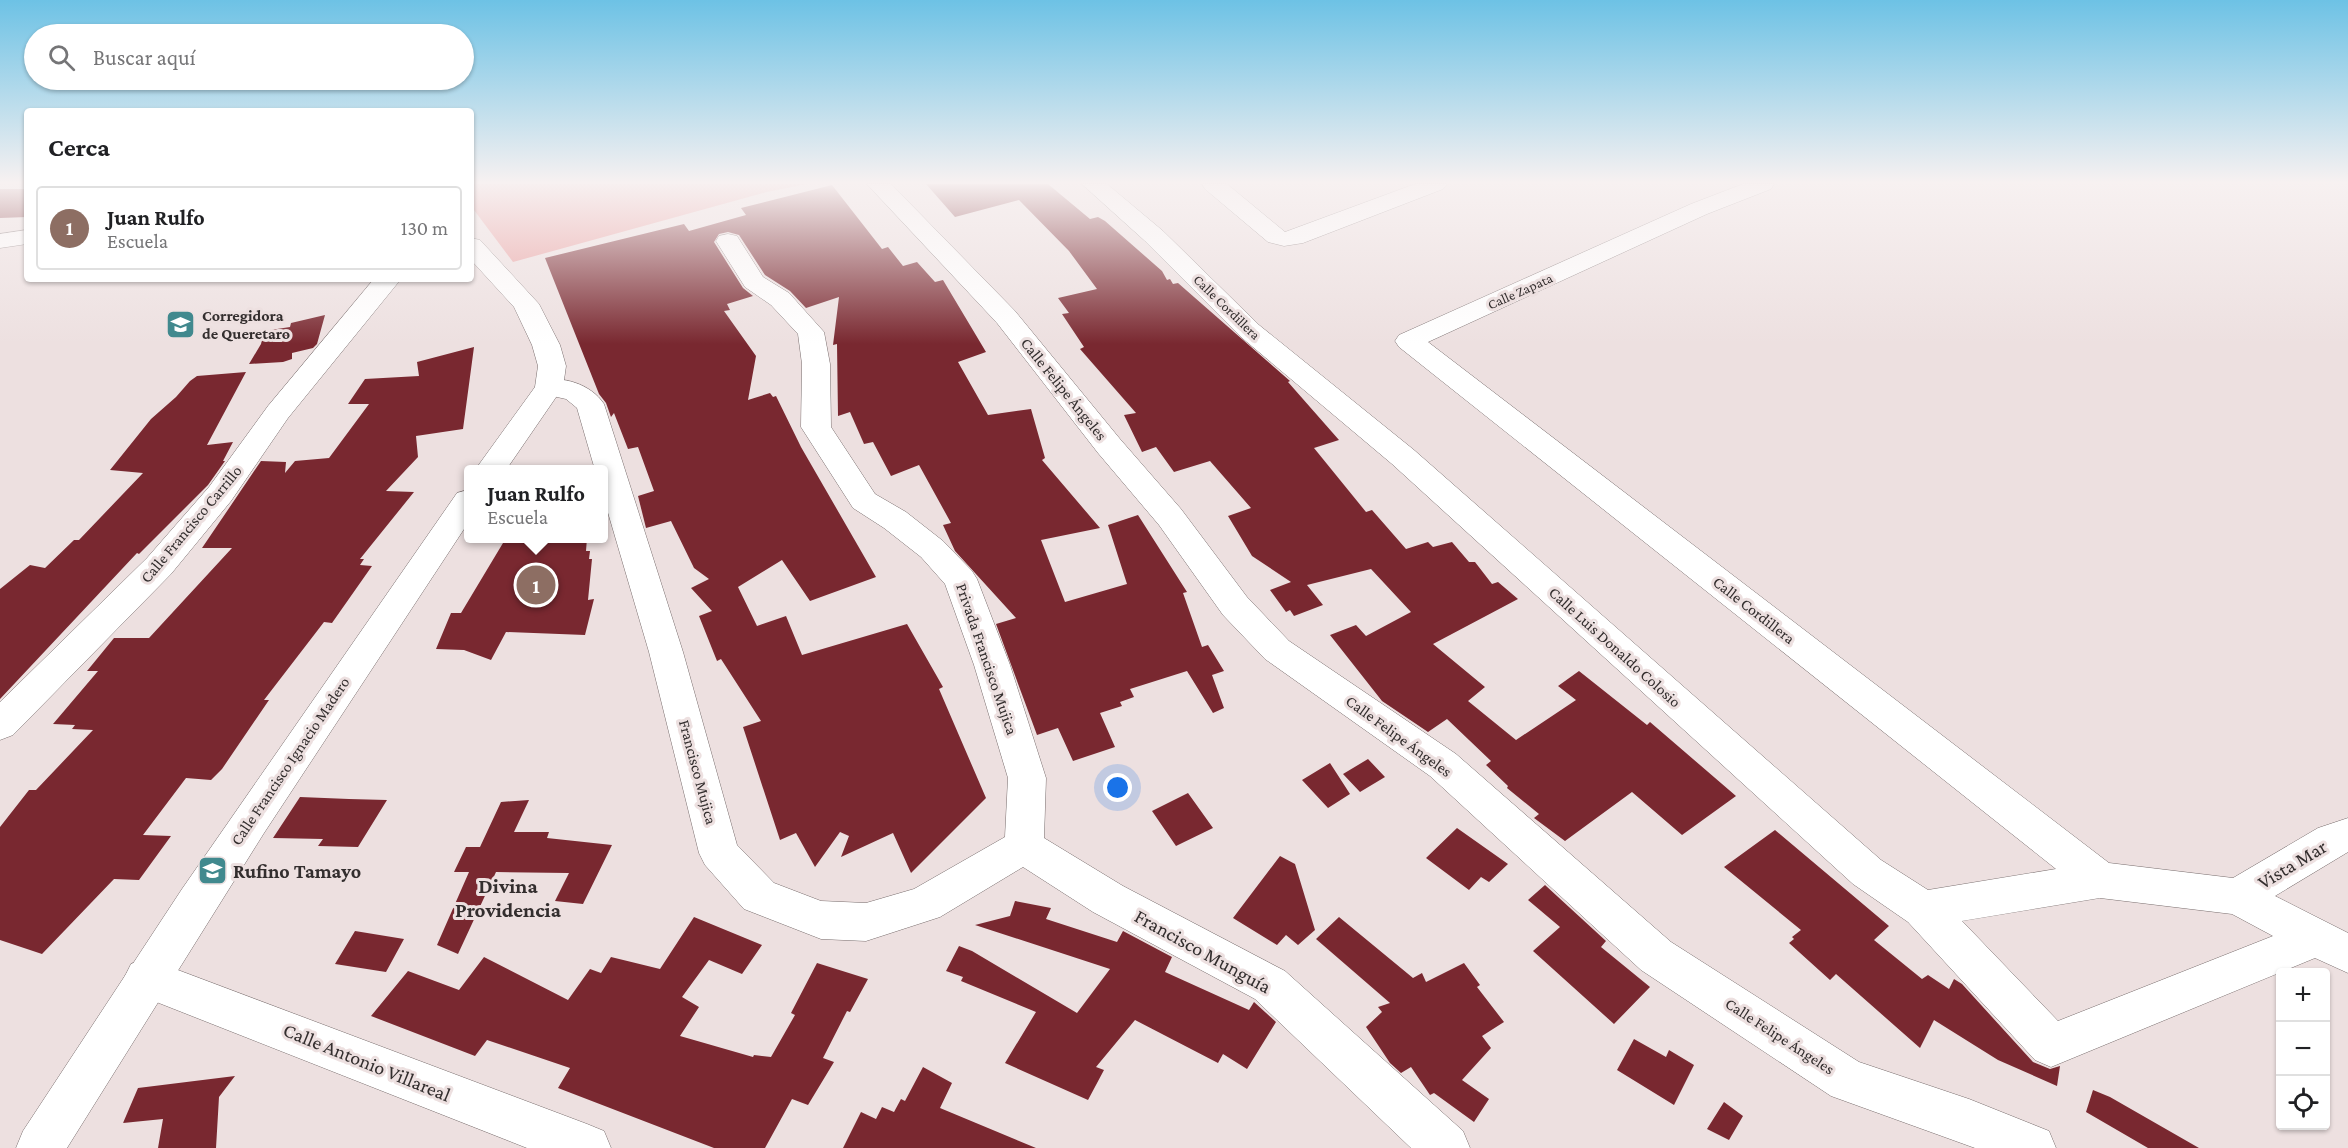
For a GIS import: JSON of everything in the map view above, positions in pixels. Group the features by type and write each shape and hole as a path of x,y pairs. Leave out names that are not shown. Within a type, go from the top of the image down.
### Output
{"street":[{"path":"0,241 23,238"},
{"name":"Calle Felipe Ángeles","path":"930,238 1006,317 1109,446 1170,517 1235,606 1277,650 1443,765 1656,956 1847,1080 1969,1122 2032,1148"},
{"name":"Calle Cordillera","path":"1156,238 1250,331 1311,380"},
{"path":"1279,238 1295,238"},
{"name":"Calle Zapata","path":"1409,341 1637,238"},
{"name":"Privada Francisco Mujica","path":"728,242 754,282 780,299 811,332 816,364 816,427 864,501 896,520 932,549 960,579 992,665 1027,778 1024,846"},
{"path":"474,248 526,304 546,345 552,366 549,387 494,465"},
{"name":"Calle Francisco Carrillo","path":"0,725 159,566 220,494 278,412 386,282"},
{"name":"Calle Cordillera","path":"1409,341 2100,880"},
{"name":"Calle Luis Donaldo Colosio","path":"1311,380 1412,465 1867,872 1923,909 2051,1045 2332,946"},
{"name":"Francisco Mujica","path":"549,387 575,392 590,404 666,652 719,853 759,896 821,920 866,922 925,904 1024,846"},
{"name":"Calle Francisco Ignacio Madero","path":"40,1148 146,978 376,632 464,506"},
{"name":"Vista Mar","path":"2238,897 2332,840 2348,835"},
{"name":"Francisco Munguía","path":"1024,846 1108,899 1270,985 1446,1148"},
{"path":"1923,909 2100,880 2238,897 2332,946"},
{"name":"Calle Antonio Villareal","path":"146,978 305,1037 587,1148"}],"shaded area":[{"path":"495,238 602,238 513,262"}],"building":[{"path":"629,238 717,238 714,242 743,288 753,296 727,304 730,310 724,311 756,356 748,400 770,393 773,397 776,396 801,447 876,577 810,601 782,560 738,587 757,626 786,616 802,655 907,624 943,687 939,689 986,798 911,873 893,833 841,857 849,836 840,832 815,867 796,833 780,840 743,727 761,721 721,659 717,661 699,616 712,611 691,588 709,579 694,568 671,521 646,528 638,496 654,491 638,447 628,449 614,413 611,417 606,403 599,394 545,258"},
{"path":"741,238 873,238 882,249 888,247 903,266 917,262 935,282 943,280 986,352 958,362 988,415 1031,409 1045,458 1042,460 1100,528 1041,540 1065,602 1127,584 1108,525 1138,515 1187,592 1183,593 1202,647 1208,645 1224,671 1212,675 1224,708 1213,713 1187,671 1130,689 1134,697 1120,702 1122,706 1100,713 1115,747 1073,761 1058,728 1037,735 996,624 1016,618 955,551 943,525 951,523 919,465 891,476 873,442 864,444 850,412 838,416 837,344 833,345 839,297 806,308 790,291 765,275"},
{"path":"1056,238 1124,238 1162,271 1167,280 1170,279 1173,284 1178,283 1290,381 1288,382 1339,440 1314,448 1366,512 1372,510 1406,549 1428,542 1433,547 1452,542 1469,562 1475,562 1492,584 1498,582 1518,599 1433,644 1485,687 1468,701 1516,740 1576,700 1558,686 1579,671 1647,725 1650,722 1736,796 1682,835 1632,792 1565,841 1534,818 1539,814 1507,788 1508,786 1486,765 1491,761 1447,719 1428,732 1382,701 1330,635 1356,625 1366,636 1411,612 1371,569 1307,585 1323,605 1294,616 1290,610 1286,612 1270,590 1291,582 1252,556 1228,516 1251,508 1210,461 1174,472 1156,447 1142,452 1124,415 1136,413 1080,349 1084,347 1062,314 1069,313 1058,298 1097,289 1069,251"},
{"path":"325,315 317,344 313,348 292,353 292,359 283,362 249,364 261,344 264,331 290,327 291,323"},
{"path":"474,347 463,429 416,436 418,457 386,491 414,492 360,559 364,559 360,565 372,566 332,623 324,622 264,700 269,700 222,769 211,780 186,778 143,835 171,836 139,880 114,879 42,954 0,940 0,827 29,790 36,790 93,730 72,729 75,725 53,724 98,671 87,671 114,638 149,638 232,548 202,548 261,461 286,462 285,473 295,461 329,458 369,404 348,404 365,379 419,376 417,362"},
{"path":"246,372 207,445 233,442 223,461 225,461 208,485 139,554 137,553 0,699 0,589 30,565 45,568 74,540 79,540 143,473 110,470 151,419 190,381 197,376"},
{"path":"503,543 587,543 586,551 590,551 589,559 592,559 588,600 594,599 585,635 506,632 491,660 464,650 436,649 451,613 461,613"},
{"path":"1368,759 1385,777 1360,792 1343,774"},
{"path":"1330,763 1350,794 1328,808 1302,780"},
{"path":"1188,793 1213,828 1176,846 1152,811"},
{"path":"300,797 387,800 358,847 318,846 323,839 273,838"},
{"path":"529,800 514,832 549,832 547,838 612,845 583,904 555,901 569,873 496,872 458,954 437,945 469,872 454,872 466,847 480,847 501,802"},
{"path":"1457,828 1508,864 1489,882 1481,877 1469,890 1426,858"},
{"path":"1775,830 1889,926 1874,940 1922,979 1928,975 1949,989 1954,979 1962,984 2033,1062 2050,1069 2060,1066 2057,1086 1998,1060 1934,1020 1920,1048 1836,974 1830,980 1789,943 1794,939 1792,937 1801,930 1724,867"},
{"path":"1280,856 1295,864 1315,930 1298,945 1286,935 1277,945 1233,918"},
{"path":"1545,885 1606,941 1601,947 1650,987 1614,1024 1533,951 1560,927 1528,900"},
{"path":"1015,901 1051,908 1046,919 1117,942 1123,931 1172,957 1165,972 1249,1010 1254,1002 1276,1022 1247,1069 1223,1054 1218,1063 1135,1020 1096,1067 1104,1070 1088,1100 1005,1063 1036,1012 961,981 963,977 946,971 959,946 972,951 1077,1013 1110,969 975,925 1010,916"},
{"path":"694,917 762,945 742,974 709,960 682,997 699,1007 680,1036 753,1057 754,1055 771,1057 795,1015 791,1013 817,963 868,979 850,1012 847,1011 823,1058 834,1062 808,1105 792,1099 765,1148 714,1148 558,1088 570,1068 487,1040 475,1056 371,1016 408,971 459,990 484,957 568,1000 590,969 601,973 611,957 660,969"},
{"path":"1339,917 1413,978 1422,973 1426,982 1464,963 1480,985 1477,987 1504,1022 1482,1036 1491,1048 1462,1080 1489,1099 1474,1122 1434,1093 1430,1095 1411,1067 1401,1073 1390,1063 1366,1027 1382,1012 1378,1007 1390,1003 1316,939"},
{"path":"355,931 404,939 386,972 335,964"},
{"path":"1634,1039 1666,1057 1669,1050 1694,1065 1674,1105 1617,1070"},
{"path":"923,1067 952,1083 940,1108 1036,1148 843,1148 861,1112 876,1119 882,1107 894,1112 901,1099 905,1101"},
{"path":"235,1076 219,1097 216,1148 158,1148 163,1119 123,1123 138,1088"},
{"path":"2093,1090 2110,1097 2199,1148 2148,1148 2086,1112"},
{"path":"1724,1102 1743,1116 1729,1140 1707,1129"}],"place":[{"name":"Corregidora de Queretaro","path":"181,324"},
{"name":"Juan Rulfo","path":"536,585"},
{"name":"Rufino Tamayo","path":"212,871"}],"district":[{"name":"Divina Providencia","path":"508,898"}]}
